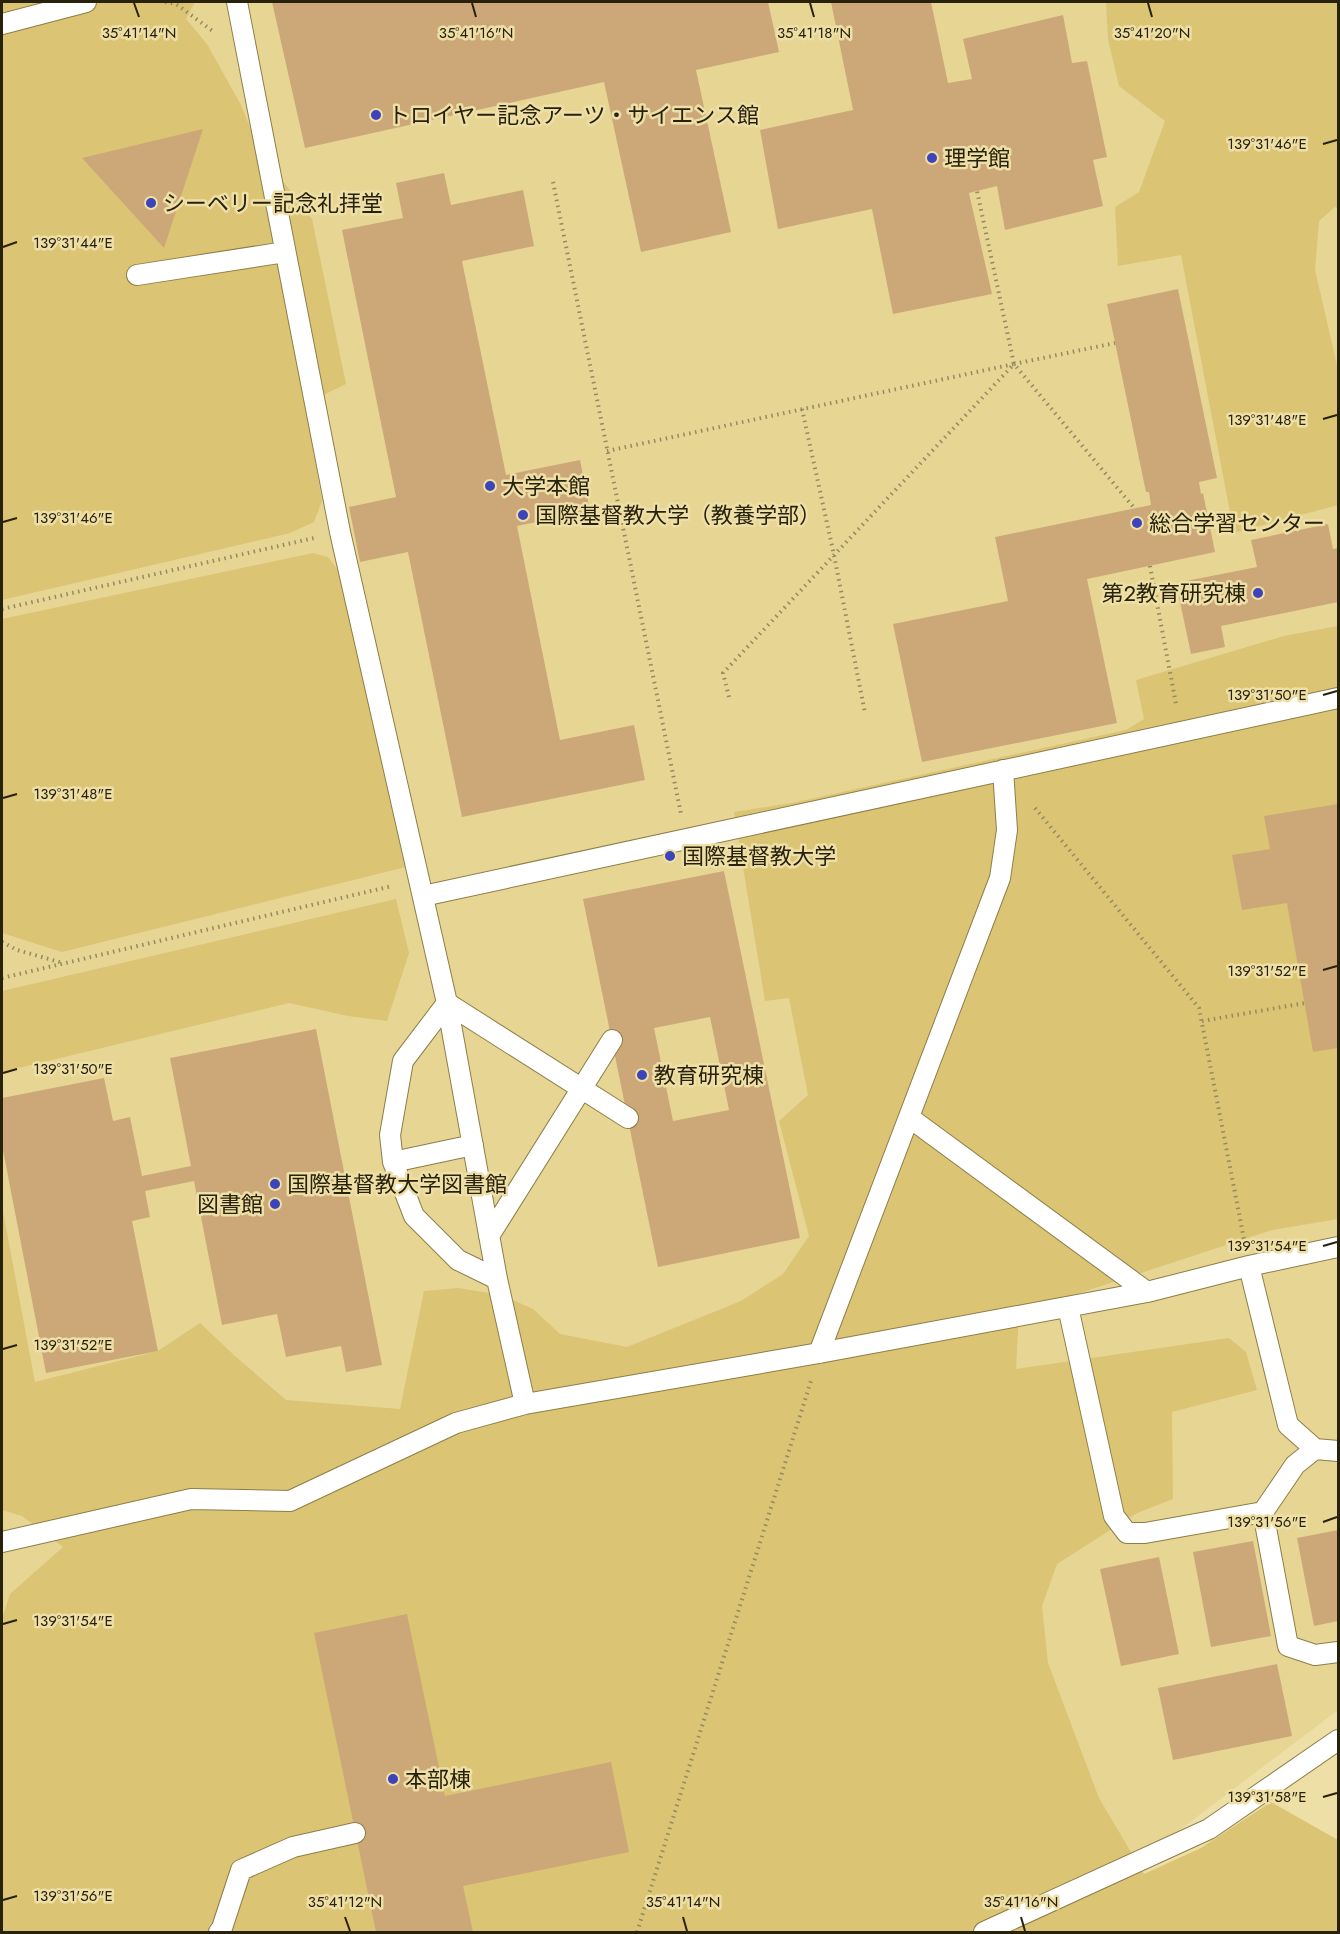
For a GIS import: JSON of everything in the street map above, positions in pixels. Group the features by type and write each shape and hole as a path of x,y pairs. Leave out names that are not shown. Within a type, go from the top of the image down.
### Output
{"lane":[{"path":"2,24 86,2"},
{"path":"237,2 340,532 447,1003 497,1280 525,1404"},
{"path":"137,275 285,252"},
{"path":"421,887 686,838 1338,698"},
{"path":"819,1353 1000,878 1007,830 1003,770"},
{"path":"447,1003 628,1118"},
{"path":"447,1003 403,1061 390,1135 393,1162 414,1216 458,1260 497,1280"},
{"path":"489,1236 612,1040"},
{"path":"910,1118 1147,1292"},
{"path":"393,1162 473,1145"},
{"path":"2,1542 191,1499 290,1501 456,1423 525,1404 819,1353 1147,1292 1249,1266 1338,1247"},
{"path":"1249,1266 1288,1425 1315,1449 1338,1451"},
{"path":"1068,1307 1114,1516 1127,1533 1145,1533 1263,1512"},
{"path":"1315,1449 1295,1465 1263,1512 1288,1646 1315,1655 1338,1652"},
{"path":"984,1932 1209,1829 1338,1740"},
{"path":"219,1932 241,1870 293,1846 355,1833"}],"path":[{"path":"553,182 686,838"},
{"path":"977,191 1014,364 1135,509"},
{"path":"607,451 1115,343"},
{"path":"729,697 723,672 1014,364"},
{"path":"802,409 865,713"},
{"path":"2,609 340,532"},
{"path":"1150,566 1182,732"},
{"path":"1033,807 1199,1008 1249,1266"},
{"path":"2,978 421,887"},
{"path":"2,942 17,950 64,963"},
{"path":"1202,1021 1305,1003"},
{"path":"637,1932 819,1353"}],"shaded area":[{"name":"国際基督教大学","path":"2,2 1338,2 1338,1710 1045,1932 2,1932"},
{"path":"2,2 195,2 186,19 207,44 241,105 259,150 312,219 346,384 305,404 322,501 314,522 290,533 2,600"},
{"path":"1106,2 1338,2 1338,208 1335,207 1319,221 1315,270 1338,369 1338,505 1234,533 1181,255 1118,266 1115,207 1139,192 1165,121 1119,86 1108,39"},
{"path":"313,553 328,557 338,570 406,867 62,952 2,933 2,619"},
{"path":"1338,626 1338,1219 1272,1230 1019,1313 1016,1369 1229,1338 1246,1352 1257,1390 1172,1412 1173,1499 1137,1513 1057,1564 1042,1606 1048,1663 1099,1798 1144,1874 1201,1848 1271,1802 1338,1840 1338,1932 2,1932 2,1619 10,1594 63,1547 22,1516 2,1510 2,1206 35,1382 158,1351 200,1323 286,1400 400,1409 424,1291 458,1288 502,1295 533,1309 560,1334 627,1347 741,1301 783,1274 809,1236 779,1121 808,1095 789,998 765,1001 734,812 792,803 1126,730 1144,719 1136,680 1284,636"},
{"path":"396,899 409,953 387,1021 348,1016 289,1003 2,1072 2,991"}],"building":[{"name":"トロイヤー記念アーツ・サイエンス館","path":"272,2 768,2 779,52 696,70 731,232 641,252 604,82 305,148"},
{"name":"理学館","path":"831,2 931,2 948,83 972,79 963,39 1063,15 1072,63 1087,61 1107,157 1093,160 1103,206 1005,230 997,186 969,193 992,294 893,314 872,209 778,229 760,130 853,110"},
{"name":"シーベリー記念礼拝堂","path":"203,129 164,248 82,158"},
{"name":"大学本館","path":"444,173 451,205 523,190 534,246 462,261 506,475 580,460 590,511 517,526 560,740 634,725 645,780 462,817 408,552 360,562 349,507 396,497 342,230 403,218 396,183"},
{"name":"総合学習センター","path":"1178,289 1217,478 1199,482 1215,552 1087,579 1117,723 922,762 893,624 1008,601 995,537 1151,505 1149,492 1146,492 1107,304"},
{"name":"第2教育研究棟","path":"1328,524 1333,549 1338,548 1338,602 1221,626 1225,647 1191,654 1176,583 1257,567 1251,540"},
{"path":"1338,804 1338,1048 1313,1052 1287,903 1242,910 1232,855 1270,849 1264,816"},
{"name":"教育研究棟","path":"724,871 800,1238 658,1267 583,899","holes":["710,1017 729,1110 673,1121 654,1028"]},
{"name":"図書館","path":"316,1029 382,1365 346,1372 341,1346 286,1357 277,1314 222,1325 194,1181 145,1191 150,1217 132,1221 158,1351 46,1373 2,1145 2,1098 104,1078 113,1121 130,1117 142,1176 191,1166 170,1058"},
{"path":"1338,1530 1338,1621 1314,1626 1297,1538"},
{"path":"1253,1541 1271,1636 1211,1647 1193,1552"},
{"path":"1159,1557 1179,1654 1121,1666 1100,1569"},
{"name":"本部棟","path":"407,1614 445,1796 611,1762 629,1852 463,1886 473,1932 376,1932 314,1633"},
{"path":"1277,1664 1292,1736 1173,1760 1158,1688"}],"place":[{"name":"トロイヤー記念アーツ・サイエンス館","path":"376,115"},
{"name":"理学館","path":"932,158"},
{"name":"シーベリー記念礼拝堂","path":"151,203"},
{"name":"大学本館","path":"490,486"},
{"name":"国際基督教大学（教養学部）","path":"523,515"},
{"name":"総合学習センター","path":"1137,523"},
{"name":"第2教育研究棟","path":"1258,593"},
{"name":"国際基督教大学","path":"670,856"},
{"name":"教育研究棟","path":"642,1075"},
{"name":"国際基督教大学図書館","path":"275,1184"},
{"name":"図書館","path":"275,1204"},
{"name":"本部棟","path":"393,1779"}]}
